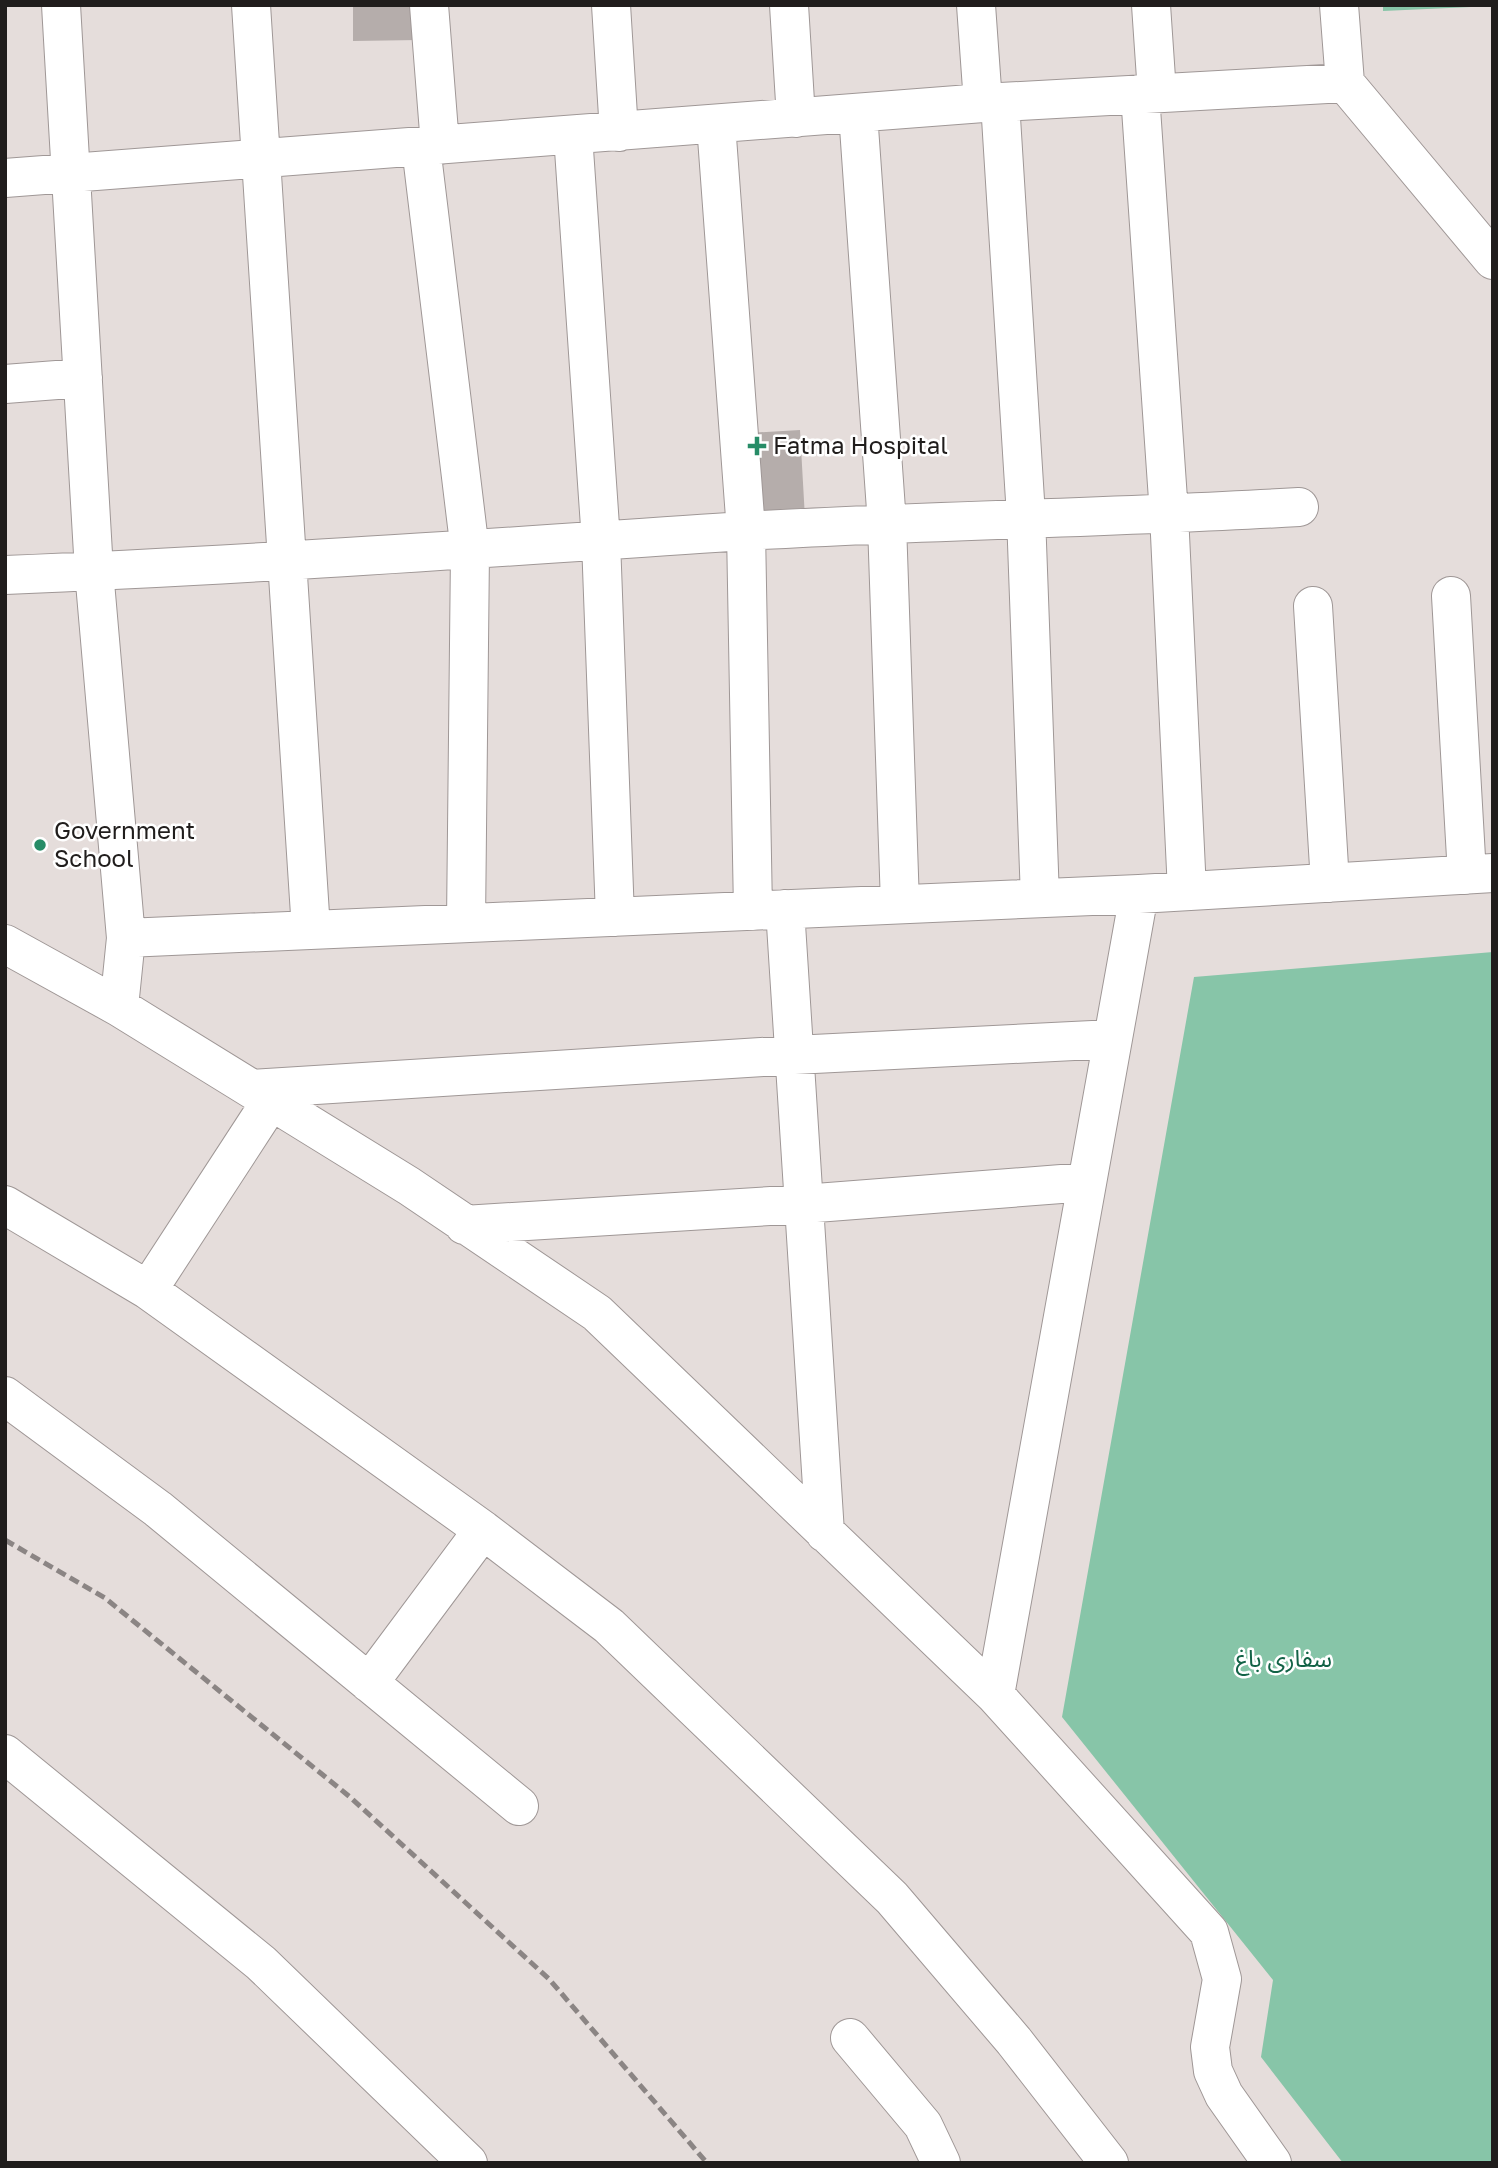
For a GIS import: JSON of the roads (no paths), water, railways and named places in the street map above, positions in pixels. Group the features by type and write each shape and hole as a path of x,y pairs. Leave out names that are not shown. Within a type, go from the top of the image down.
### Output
{"street":[{"path":"61,5 94,571 126,938 119,1007"},
{"path":"251,5 264,159 311,930"},
{"path":"429,5 431,146 470,551 466,923"},
{"path":"611,5 619,131"},
{"path":"789,5 796,118"},
{"path":"976,5 991,102 1026,516 1040,898"},
{"path":"1151,5 1148,93 1187,891"},
{"path":"1339,5 1345,83 1493,260"},
{"path":"5,178 991,102 1345,83"},
{"path":"858,113 887,524 900,904"},
{"path":"716,124 746,531 769,910 794,1055 825,1533"},
{"path":"573,135 601,541 615,917"},
{"path":"5,384 83,379"},
{"path":"5,575 288,558 470,551 746,531 1026,516 1169,514 1299,507"},
{"path":"126,938 1139,894 1480,874 1451,596"},
{"path":"1312,606 1330,883"},
{"path":"995,1695 1139,894"},
{"path":"5,944 119,1007 410,1186 597,1313 995,1695 1209,1932 1222,1979 1210,2047 1213,2071 1224,2095 1272,2163"},
{"path":"262,1095 794,1055 1113,1039"},
{"path":"148,1290 262,1095"},
{"path":"464,1225 803,1205 1087,1182"},
{"path":"5,1205 148,1290 483,1530 609,1626 892,1898 1014,2041 1110,2163"},
{"path":"5,1396 158,1509 519,1806"},
{"path":"369,1683 483,1530"},
{"path":"5,1754 261,1963 468,2163"},
{"path":"850,2038 923,2125 941,2163"}],"railway":[{"path":"5,1540 105,1598 350,1797 549,1979 707,2163"}],"place":[{"name":"Fatma Hospital","path":"757,446"},
{"name":"Government School","path":"40,845"}],"park label":[{"name":"سفاری باغ","path":"1284,1659"}]}
